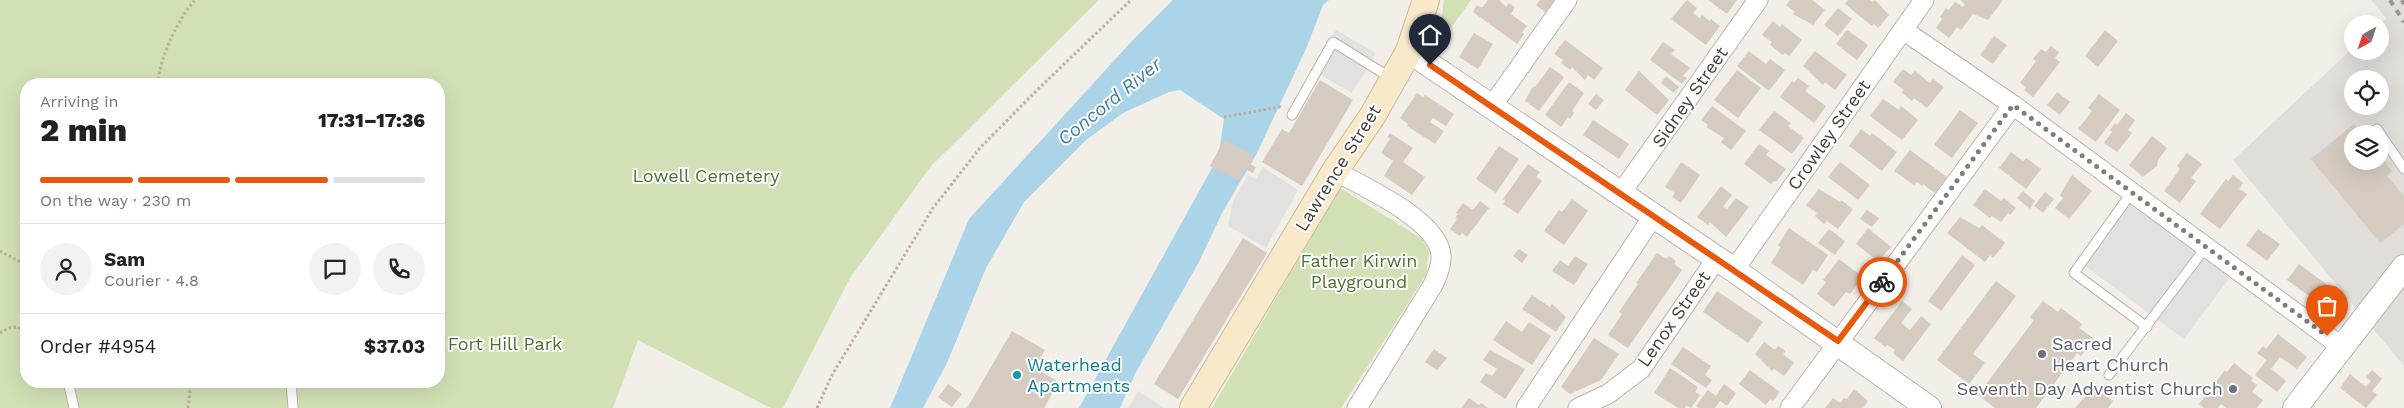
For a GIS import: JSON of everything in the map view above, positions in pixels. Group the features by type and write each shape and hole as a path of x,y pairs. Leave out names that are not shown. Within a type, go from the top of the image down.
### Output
{"main road":[{"name":"Lawrence Street","path":"1193,408 1335,171 1373,115 1409,51 1426,0"}],"street":[{"path":"1492,106 1568,0"},
{"name":"Sidney Street","path":"1621,193 1758,0"},
{"name":"Crowley Street","path":"1725,264 1924,0"},
{"path":"1903,30 2013,105 2342,347"},
{"path":"1409,51 1838,341 1929,408"},
{"path":"1790,408 2013,105"},
{"path":"1335,171 1412,215 1428,228 1437,240 1441,255 1440,269 1433,285 1358,408"},
{"path":"1526,408 1654,215"},
{"name":"Lenox Street","path":"1578,408 1608,394 1640,369 1725,264"},
{"path":"2295,408 2402,274"}],"lane":[{"path":"1292,115 1333,42 1393,79"},
{"path":"2389,147 2404,169"},
{"path":"2132,192 2074,273 2147,327"},
{"path":"2109,375 2206,247"},
{"path":"70,388 74,408"},
{"path":"292,388 293,408"}],"path":[{"path":"159,78 162,62 176,29 195,0"},
{"path":"818,408 832,375 934,208 980,148 1131,0"},
{"path":"1224,117 1280,107"},
{"path":"0,251 20,262"},
{"path":"0,333 9,328 18,327 20,329"},
{"path":"188,408 190,388"}],"shaded area":[{"path":"2371,0 2404,0 2404,366 2233,160 2344,56 2344,60 2389,60 2389,15 2384,15"},
{"path":"1336,30 1376,53 1352,93 1313,71"},
{"path":"1263,167 1298,190 1266,248 1228,226 1233,202 1248,175 1256,179"},
{"path":"2128,190 2236,269 2184,339 2077,260"},
{"path":"1138,391 1164,408 1128,408"}],"green space":[{"name":"Lowell Cemetery","path":"0,0 1099,0 931,166 850,278 783,408 771,408 638,340 613,408 0,408"},
{"path":"1444,0 1471,0 1438,46"},
{"name":"Father Kirwin Playground","path":"1340,188 1421,238 1429,251 1426,275 1341,408 1212,408"}],"water":[{"name":"Concord River","path":"1173,0 1329,0 1323,5 1306,49 1256,155 1222,213 1199,262 1135,374 1120,408 1079,408 1212,168 1220,146 1224,119 1180,90 1169,92 1123,113 1086,140 1024,202 986,268 947,363 923,408 890,408 969,219 1132,41"}],"building":[{"path":"1488,0 1499,0 1506,7 1509,3 1515,7 1511,14 1527,26 1517,44 1473,12 1477,5 1482,8"},
{"path":"1540,0 1559,0 1549,15 1536,5"},
{"path":"1687,0 1697,8 1693,13 1700,18 1702,15 1710,21 1711,19 1720,26 1706,45 1671,19"},
{"path":"1708,0 1737,0 1727,14"},
{"path":"1790,0 1812,0 1825,10 1813,25 1793,14 1795,12 1786,5"},
{"path":"1848,0 1870,0 1872,2 1875,0 1889,15 1878,28 1874,24 1872,26 1845,4"},
{"path":"1960,0 2003,0 1988,20 1973,14 1961,30 1957,27 1949,38 1936,28 1946,8 1949,10 1955,2 1963,7 1965,4"},
{"path":"1838,8 1852,19 1838,36 1824,25"},
{"path":"1773,21 1780,27 1782,24 1802,40 1789,56 1785,53 1783,55 1770,45 1772,42 1762,35"},
{"path":"1847,30 1868,45 1857,60 1836,44"},
{"path":"2105,30 2118,41 2098,67 2085,56"},
{"path":"1474,33 1493,44 1478,69 1459,57"},
{"path":"1994,36 2007,45 1993,64 1980,55"},
{"path":"1565,40 1603,68 1594,80 1588,75 1585,80 1572,67 1570,70 1561,63 1563,60 1554,54"},
{"path":"1663,42 1675,50 1671,54 1690,68 1683,76 1687,78 1682,84 1650,60"},
{"path":"2051,46 2059,52 2055,58 2060,62 2033,97 2024,90 2026,87 2020,83 2036,61 2033,59 2041,49 2046,52"},
{"path":"1749,51 1766,64 1770,59 1785,70 1769,91 1737,66"},
{"path":"1815,51 1847,75 1835,90 1825,82 1823,85 1803,66"},
{"path":"1550,67 1564,77 1539,111 1525,101 1532,88 1536,86"},
{"path":"1903,69 1911,75 1915,71 1930,83 1933,79 1944,87 1927,108 1914,98 1912,101 1902,93 1904,90 1893,82"},
{"path":"1737,70 1761,88 1738,118 1714,100"},
{"path":"1639,71 1669,100 1657,115 1625,90"},
{"path":"1666,76 1679,87 1674,93 1661,83"},
{"path":"1798,78 1809,86 1805,91 1826,106 1814,123 1780,97 1792,81 1794,83"},
{"path":"1320,80 1353,100 1302,186 1262,162 1282,129 1289,133"},
{"path":"1569,82 1584,93 1572,111 1574,113 1570,119 1568,117 1561,127 1545,115"},
{"path":"2057,92 2070,102 2060,115 2047,105"},
{"path":"1417,93 1423,97 1425,95 1454,114 1446,126 1433,118 1430,122 1444,131 1435,144 1407,126 1408,124 1400,118"},
{"path":"1596,94 1604,100 1596,110 1588,104"},
{"path":"2099,94 2120,110 2096,142 2078,129 2092,111 2088,108"},
{"path":"1883,99 1899,110 1901,106 1918,120 1902,140 1870,116"},
{"path":"1712,106 1746,131 1731,150 1721,142 1724,138 1706,127 1708,125 1701,120"},
{"path":"1960,110 1978,123 1952,158 1934,145"},
{"path":"1774,111 1791,123 1788,126 1804,138 1792,154 1759,130"},
{"path":"2126,113 2135,120 2128,130 2132,133 2117,152 2104,143 2112,132 2110,130 2115,123 2117,125"},
{"path":"1593,120 1629,144 1619,159 1583,135"},
{"path":"1861,129 1870,136 1872,133 1897,152 1882,171 1849,146"},
{"path":"2344,132 2344,170 2389,170 2389,167 2392,171 2387,176 2404,196 2404,224 2380,243 2311,159"},
{"path":"1390,133 1413,148 1403,162 1425,177 1412,195 1384,176 1393,161 1381,153 1390,139 1387,137"},
{"path":"2152,136 2167,148 2158,160 2157,166 2143,177 2129,165"},
{"path":"1224,140 1255,156 1250,164 1256,167 1253,173 1245,169 1239,181 1210,166"},
{"path":"1759,144 1769,151 1766,155 1786,169 1776,182 1774,181 1771,184 1744,164"},
{"path":"1499,146 1519,159 1496,193 1476,179"},
{"path":"1910,150 1947,177 1935,193 1923,184 1922,186 1917,182 1914,185 1894,171"},
{"path":"2011,152 2023,161 2026,158 2041,169 2026,189 1999,168"},
{"path":"2187,153 2202,164 2191,178 2196,181 2180,203 2164,191 2180,169 2177,166"},
{"path":"1681,162 1700,175 1681,203 1672,197 1675,193 1665,187"},
{"path":"1840,162 1870,185 1858,200 1828,177"},
{"path":"1528,164 1540,172 1536,177 1542,181 1518,214 1503,204 1505,201 1503,199"},
{"path":"2072,175 2092,191 2069,219 2055,208 2063,198 2060,195"},
{"path":"2233,175 2243,183 2239,189 2247,194 2220,229 2200,214 2226,179 2228,181"},
{"path":"1721,186 1732,195 1723,207 1727,209 1736,198 1749,207 1726,237 1710,222 1708,225 1697,217"},
{"path":"1819,189 1840,202 1841,200 1853,209 1838,229 1827,221 1824,224 1815,216 1817,213 1806,205"},
{"path":"1985,189 2001,201 2004,198 2016,208 2010,215 2008,213 2001,222 1992,216 1990,218 1973,205"},
{"path":"2023,191 2035,201 2030,209 2017,198"},
{"path":"2045,192 2054,199 2043,213 2034,206"},
{"path":"1572,199 1588,211 1564,245 1544,231 1559,210 1562,212"},
{"path":"1480,201 1489,208 1467,237 1462,233 1460,236 1450,229 1457,219 1455,218 1458,214 1456,213 1463,203 1473,210"},
{"path":"1867,210 1879,218 1872,227 1860,219"},
{"path":"1960,217 1979,228 1982,225 2005,243 1993,258 1990,255 1985,262 1947,233"},
{"path":"1789,228 1828,255 1817,272 1813,270 1803,285 1771,263 1781,247 1778,245"},
{"path":"1868,228 1891,247 1878,261 1856,244"},
{"path":"1829,229 1845,241 1835,255 1818,243"},
{"path":"2258,229 2280,244 2267,261 2246,245"},
{"path":"1243,238 1267,253 1178,399 1154,384"},
{"path":"1519,249 1528,255 1522,263 1513,256"},
{"path":"1657,253 1667,259 1669,256 1676,261 1674,264 1682,270 1628,348 1608,335 1622,314 1619,312 1638,284 1636,283"},
{"path":"1962,255 1975,265 1941,311 1928,301"},
{"path":"1575,256 1588,264 1574,285 1552,271 1560,260 1568,266"},
{"path":"1839,259 1863,277 1850,294 1846,292 1834,307 1817,294 1826,282 1823,280"},
{"path":"2299,264 2329,286 2324,293 2316,287 2309,296 2287,280"},
{"path":"1996,281 2016,296 1973,354 1985,363 1969,384 1937,360"},
{"path":"2335,286 2342,292 2336,300 2329,295"},
{"path":"1717,291 1763,322 1748,343 1703,312"},
{"path":"1532,295 1550,307 1552,304 1566,317 1556,332 1522,309"},
{"path":"1902,301 1912,309 1901,323 1910,330 1921,316 1931,324 1903,361 1893,353 1895,350 1887,345 1885,347 1874,338"},
{"name":"Sacred Heart Church","path":"2043,301 2058,312 2061,308 2082,324 2079,328 2094,339 2081,356 2077,353 2036,408 1995,408 1978,395 2034,320 2030,317"},
{"path":"1506,321 1522,332 1529,322 1551,336 1532,365 1493,340"},
{"name":"Waterhead Apartments","path":"1012,331 1045,350 1035,368 1059,382 1044,408 967,408"},
{"path":"2278,334 2307,357 2297,369 2280,357 2271,369 2286,381 2277,392 2255,375 2267,360 2257,353 2263,346 2266,349"},
{"path":"1594,338 1619,354 1601,380 1570,394 1561,387"},
{"path":"1764,342 1775,350 1778,346 1786,351 1783,354 1794,363 1784,376 1774,369 1772,371 1755,354"},
{"path":"1683,347 1711,366 1705,375 1712,380 1706,388 1671,364"},
{"path":"1434,349 1447,358 1437,370 1425,362"},
{"path":"1490,350 1525,369 1505,399 1480,382 1486,373 1492,376 1497,369 1483,360"},
{"name":"Seventh Day Adventist Church","path":"2234,363 2253,378 2251,381 2257,385 2252,392 2263,400 2257,408 2226,408 2221,404 2218,408 2204,408 2199,404 2225,370 2227,372"},
{"path":"1670,368 1698,387 1695,392 1700,395 1691,408 1686,405 1685,408 1678,408 1654,393"},
{"path":"1750,370 1780,392 1773,401 1770,399 1766,405 1739,384"},
{"path":"2372,370 2382,379 2372,391 2377,395 2366,408 2340,388 2350,374 2366,387 2371,381 2366,377"},
{"path":"948,384 962,394 952,407 938,397"},
{"path":"1724,384 1736,393 1727,406 1720,401 1715,408 1699,408 1696,406 1708,390 1716,396"},
{"path":"2094,387 2113,401 2108,408 2075,408"},
{"path":"1854,389 1868,401 1863,408 1825,408 1833,398 1840,403 1844,398 1847,399"},
{"path":"1469,398 1479,405 1481,403 1488,408 1461,408"}],"railway":[{"path":"2390,0 2404,22"},
{"path":"2402,0 2404,4"}],"way so far":[{"path":"1882,282 2013,105 2327,336"}],"place":[{"name":"Sacred Heart Church","path":"2042,354"},
{"name":"Waterhead Apartments","path":"1017,375"},
{"name":"Seventh Day Adventist Church","path":"2233,389"}],"route":[{"path":"1430,65 1838,341 1882,282"}],"park label":[{"name":"Fort Hill Park","path":"505,344"}]}
